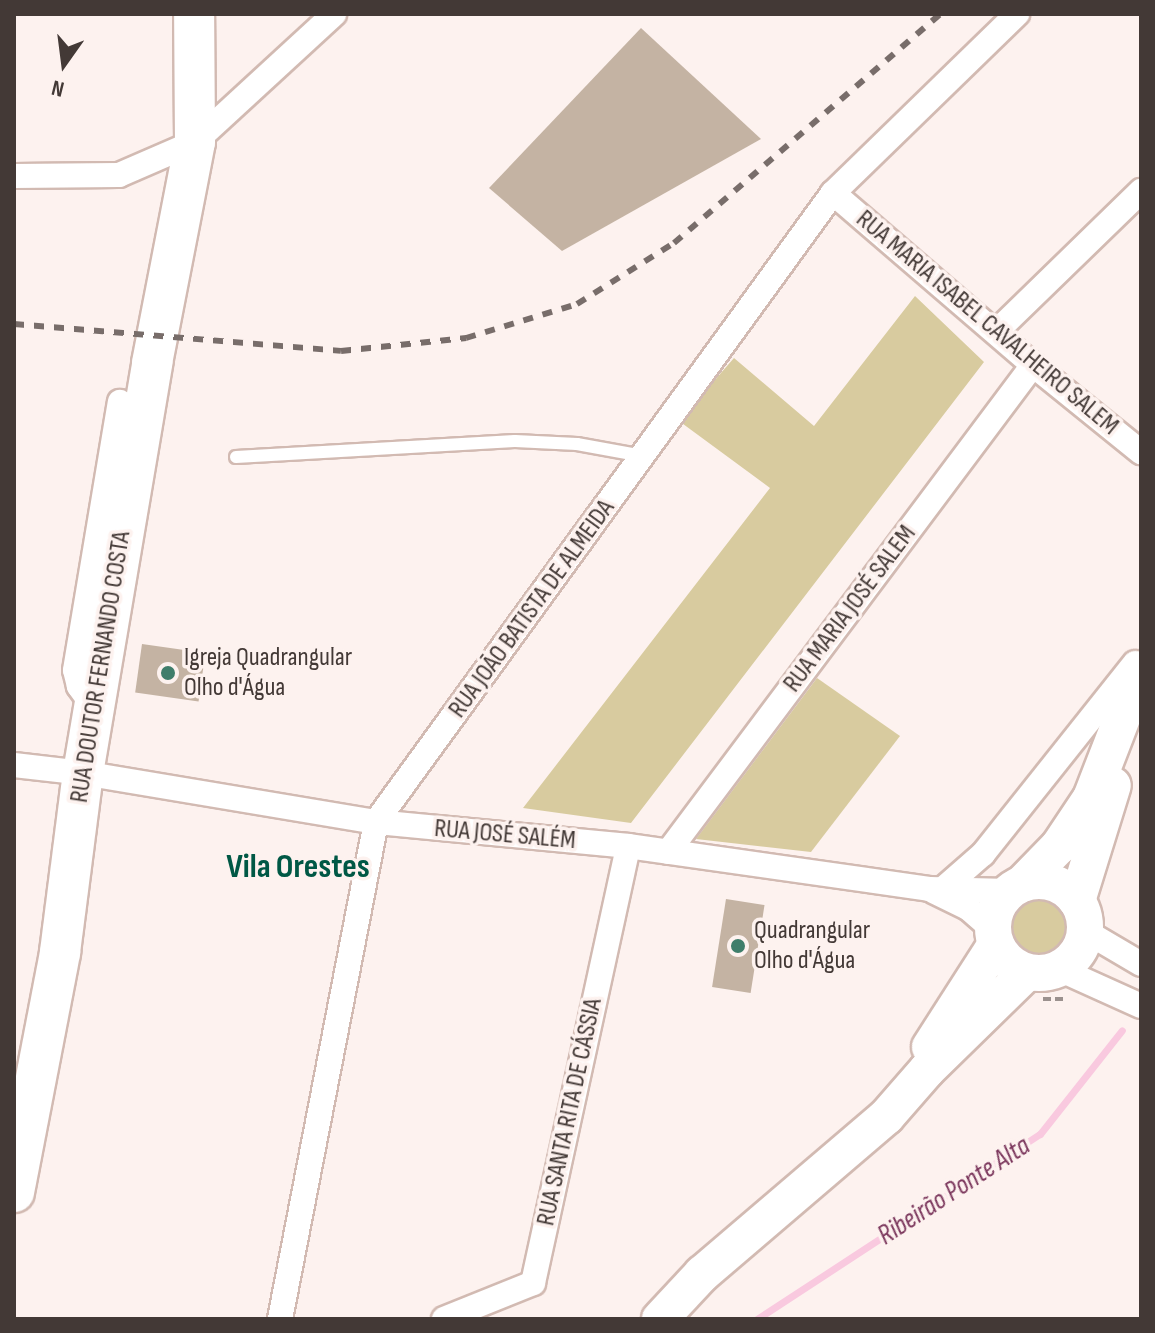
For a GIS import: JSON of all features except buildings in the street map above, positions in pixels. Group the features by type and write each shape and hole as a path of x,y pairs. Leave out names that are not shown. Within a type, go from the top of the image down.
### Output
{"main road":[{"name":"RUA DOUTOR FERNANDO COSTA","path":"14,1192 60,952 83,773 152,363 195,142 194,14"},
{"path":"886,1117 994,937 1000,902 1059,846 1091,798 1141,669"},
{"path":"660,1319 702,1274 886,1117 927,1070 1043,970 1072,959 1141,695"},
{"path":"1016,888 1036,880 1052,882 1066,889 1081,916"},
{"path":"994,937 1014,966 1043,970"}],"street":[{"path":"14,176 119,175 195,142 334,14"},
{"name":"RUA JOÃO BATISTA DE ALMEIDA","path":"280,1319 376,822 833,193 1017,14"},
{"path":"997,331 1141,191"},
{"name":"RUA MARIA ISABEL CAVALHEIRO SALEM","path":"833,193 1033,365 1141,452"},
{"name":"RUA MARIA JOSÉ SALEM","path":"668,852 1033,365"},
{"path":"94,707 79,686 75,670 120,402"},
{"path":"937,888 983,854 1141,655"},
{"name":"RUA JOSÉ SALÉM","path":"14,765 83,773 376,822 628,846 937,888"},
{"name":"RUA SANTA RITA DE CÁSSIA","path":"444,1319 533,1283 628,846"},
{"path":"937,888 1016,888"},
{"path":"937,888 968,908 994,937"},
{"path":"1081,916 1141,964"},
{"path":"1043,970 1141,1006"}],"lane":[{"path":"236,457 515,441 577,444 643,456"}],"shaded area":[{"path":"915,296 984,362 631,823 523,808 770,488 679,421 734,358 814,426"},
{"path":"817,678 900,736 811,852 696,839"},
{"path":"1046,891 1065,901 1073,913 1073,941 1065,953 1053,961 1032,963 1013,953 1005,941 1003,920 1013,901 1025,893"}],"waterway":[{"name":"Ribeirão Ponte Alta","path":"757,1319 1040,1134 1122,1030"}],"railway":[{"path":"14,324 341,351 466,338 577,304 674,243 940,14"}],"place":[{"name":"Igreja Quadrangular Olho d'Água","path":"168,673"},
{"name":"Quadrangular Olho d'Água","path":"738,946"}],"district":[{"name":"Vila Orestes","path":"298,867"}]}
